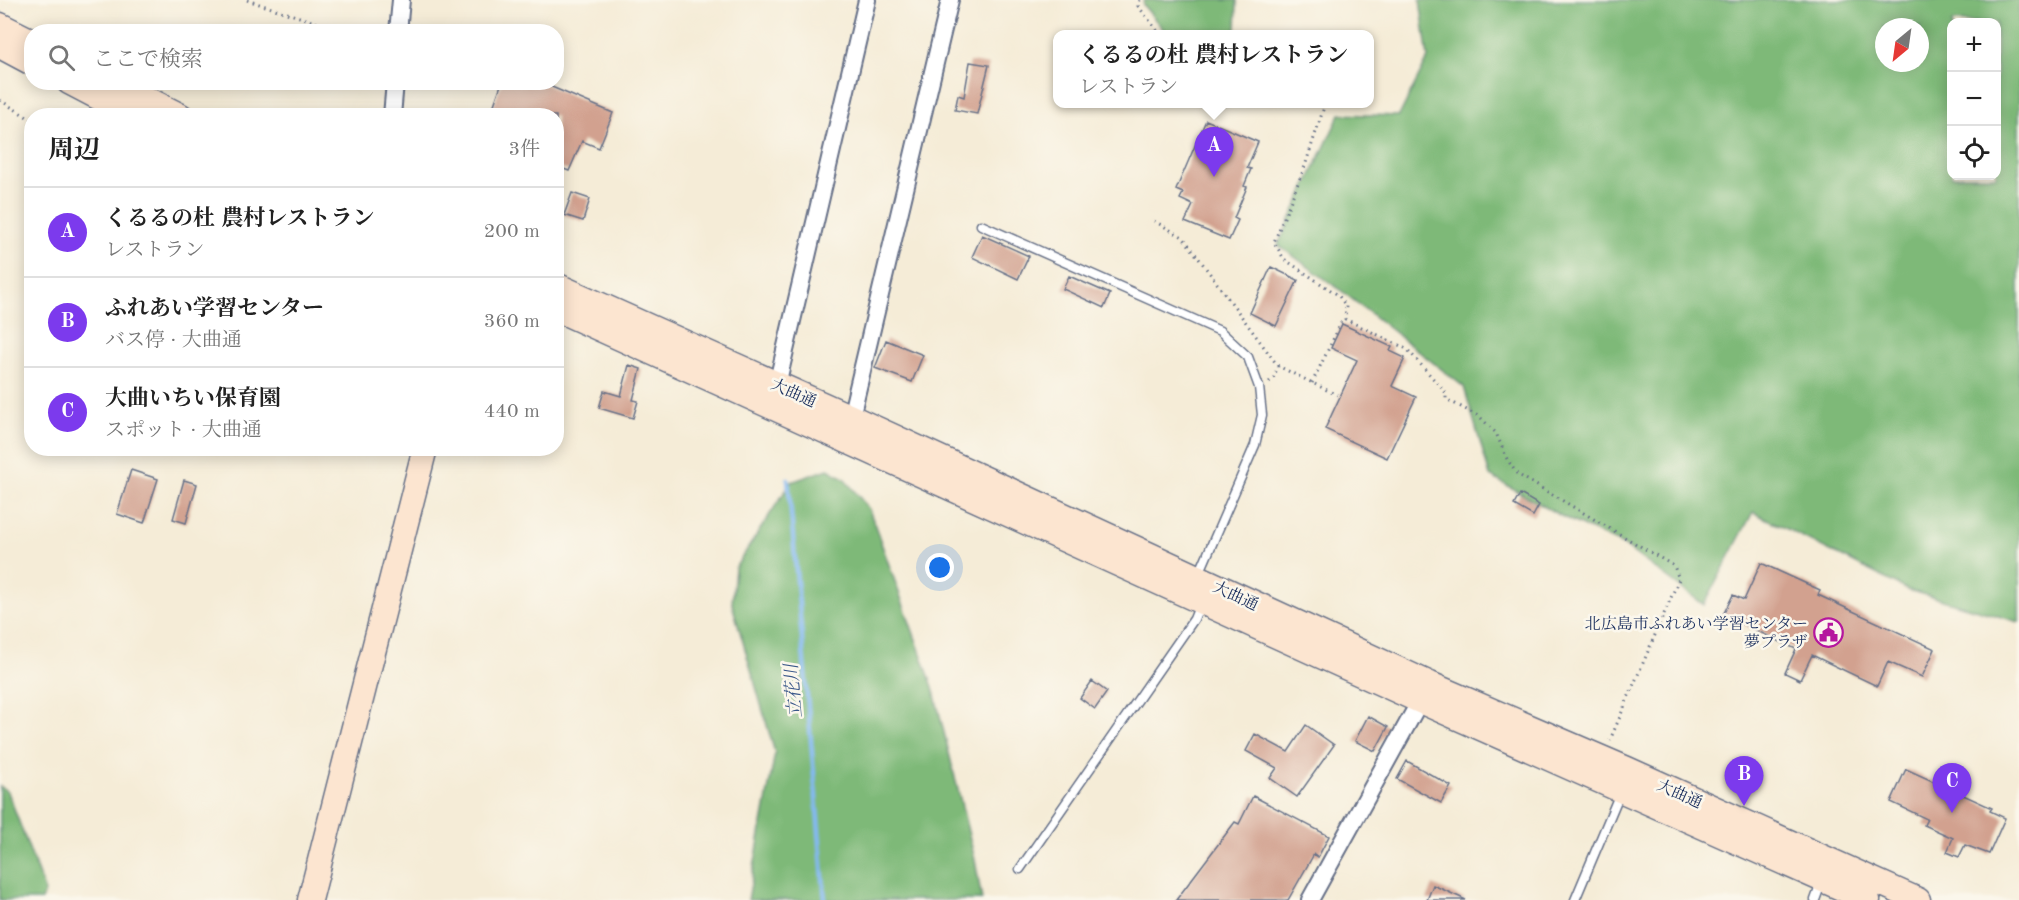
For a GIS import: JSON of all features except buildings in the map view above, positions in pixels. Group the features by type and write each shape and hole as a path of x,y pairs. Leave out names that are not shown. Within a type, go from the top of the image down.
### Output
{"main road":[{"path":"0,25 24,37"},
{"path":"0,46 24,59"},
{"path":"84,90 119,108"},
{"path":"130,90 165,108"},
{"name":"大曲通","path":"564,289 851,417 1199,589"},
{"name":"大曲通","path":"564,312 1199,589 1425,692 1621,790 1868,900"},
{"path":"310,900 424,456"},
{"name":"大曲通","path":"1425,692 1602,758 1823,880 1918,900"}],"street":[{"path":"399,24 401,0"},
{"path":"777,385 867,0"},
{"path":"851,417 950,0"},
{"path":"393,108 394,90"},
{"path":"1310,900 1425,692"}],"lane":[{"path":"981,225 1220,331 1248,357 1259,387 1262,415 1255,445 1199,589 1194,619 1020,869"},
{"path":"1575,900 1621,790"}],"path":[{"path":"247,0 321,24"},
{"path":"1140,0 1138,6 1157,30"},
{"path":"0,100 24,115"},
{"path":"1312,382 1341,323 1345,320 1346,306 1338,295 1284,259 1274,242 1305,166 1323,108"},
{"path":"1154,222 1183,237 1278,366 1337,395"},
{"path":"1345,320 1407,349 1446,393 1446,399 1480,417 1496,433 1507,459 1517,474 1674,566 1678,579 1602,758"},
{"path":"1259,387 1273,379 1278,366"}],"green space":[{"path":"1144,0 1237,0 1236,30 1164,30 1143,5"},
{"path":"1420,0 2019,0 2019,622 1908,590 1753,512 1704,605 1623,545 1563,517 1490,476 1464,387 1343,292 1278,245 1340,114 1399,116 1428,58"},
{"path":"828,469 844,478 869,509 933,687 975,860 982,900 748,900 775,753 732,604 735,568 791,482"},
{"path":"0,786 8,792 45,892 41,900 0,900"}],"waterway":[{"name":"立花川","path":"788,479 825,900"}],"place":[{"name":"くるるの杜 農村レストラン","path":"1214,177"},
{"name":"北広島市ふれあい学習センター 夢プラザ","path":"1829,632"},
{"name":"ふれあい学習センター","path":"1744,806"},
{"name":"大曲いちい保育園","path":"1952,813"}]}
